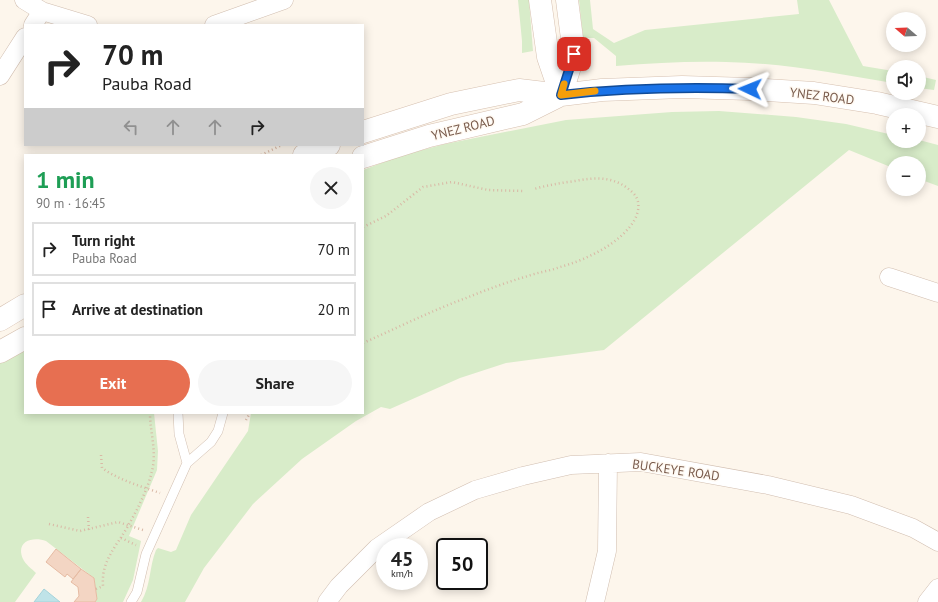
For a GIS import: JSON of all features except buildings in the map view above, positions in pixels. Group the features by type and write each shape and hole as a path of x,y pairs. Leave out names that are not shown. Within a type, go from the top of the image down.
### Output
{"main road":[{"path":"540,0 548,57 561,95"},
{"path":"561,95 574,54 567,0"},
{"name":"YNEZ ROAD","path":"364,132 381,124 451,104 519,90 561,95 602,90 682,87 814,93 877,103 938,117"},
{"name":"YNEZ ROAD","path":"364,157 430,136 523,114 561,95"},
{"path":"306,154 326,146"},
{"path":"0,320 24,306"},
{"path":"0,352 24,339"}],"street":[{"path":"24,0 37,18 81,24"},
{"path":"217,24 284,0"},
{"path":"0,76 24,39"},
{"path":"889,277 938,293"},
{"name":"BUCKEYE ROAD","path":"327,602 339,586 377,548 429,512 475,490 523,476 571,466 641,462 768,485 851,505 913,528 938,542"},
{"path":"595,602 607,551 608,463"},
{"path":"927,602 938,588"}],"lane":[{"path":"178,414 179,434 186,463"},
{"path":"131,602 137,592 146,554 186,463 211,442 218,431 223,414"}],"path":[{"path":"263,154 280,146"},
{"path":"364,343 466,298 531,275 562,267 591,255 618,238 629,228 639,207 637,196 629,189 619,182 603,178 588,177 534,189"},
{"path":"364,227 386,216 423,187 452,182 488,190 524,191"},
{"path":"96,589 103,586 102,576 108,557 129,525 152,471 154,457 150,414"},
{"path":"246,420 249,414"},
{"path":"102,455 102,468 146,488 171,497"},
{"path":"88,517 89,530"},
{"path":"49,524 72,530 89,530 118,522 155,535"}],"green space":[{"path":"518,0 529,0 533,51 522,53"},
{"path":"579,0 590,0 593,29 614,43 645,30 799,14 797,0 829,0 863,66 886,70 886,82 768,64 685,62 616,66 616,56 594,38 583,38"},
{"path":"926,78 936,80 934,90 926,89"},
{"path":"719,111 796,117 846,124 886,133 886,148 926,148 926,142 938,145 938,186 926,182 926,156 886,156 886,165 849,150 604,350 506,363 460,378 390,409 381,407 356,421 302,459 253,504 204,568 185,602 141,602 147,590 156,550 158,548 171,552 176,550 191,515 248,431 251,414 364,414 364,170 400,156 445,144 566,120 672,112"},
{"path":"24,349 24,414 154,414 158,451 157,470 129,536 141,541 133,580 123,602 95,602 97,599 94,578 46,541 36,539 27,541 23,544 21,553 25,563 36,573 15,602 0,602 0,362"}],"water":[{"path":"44,589 60,602 34,602"}],"slow traffic":[{"path":"564,84 561,95 595,91"}],"route":[{"path":"574,54 561,95 602,90 682,87 750,89"}]}
